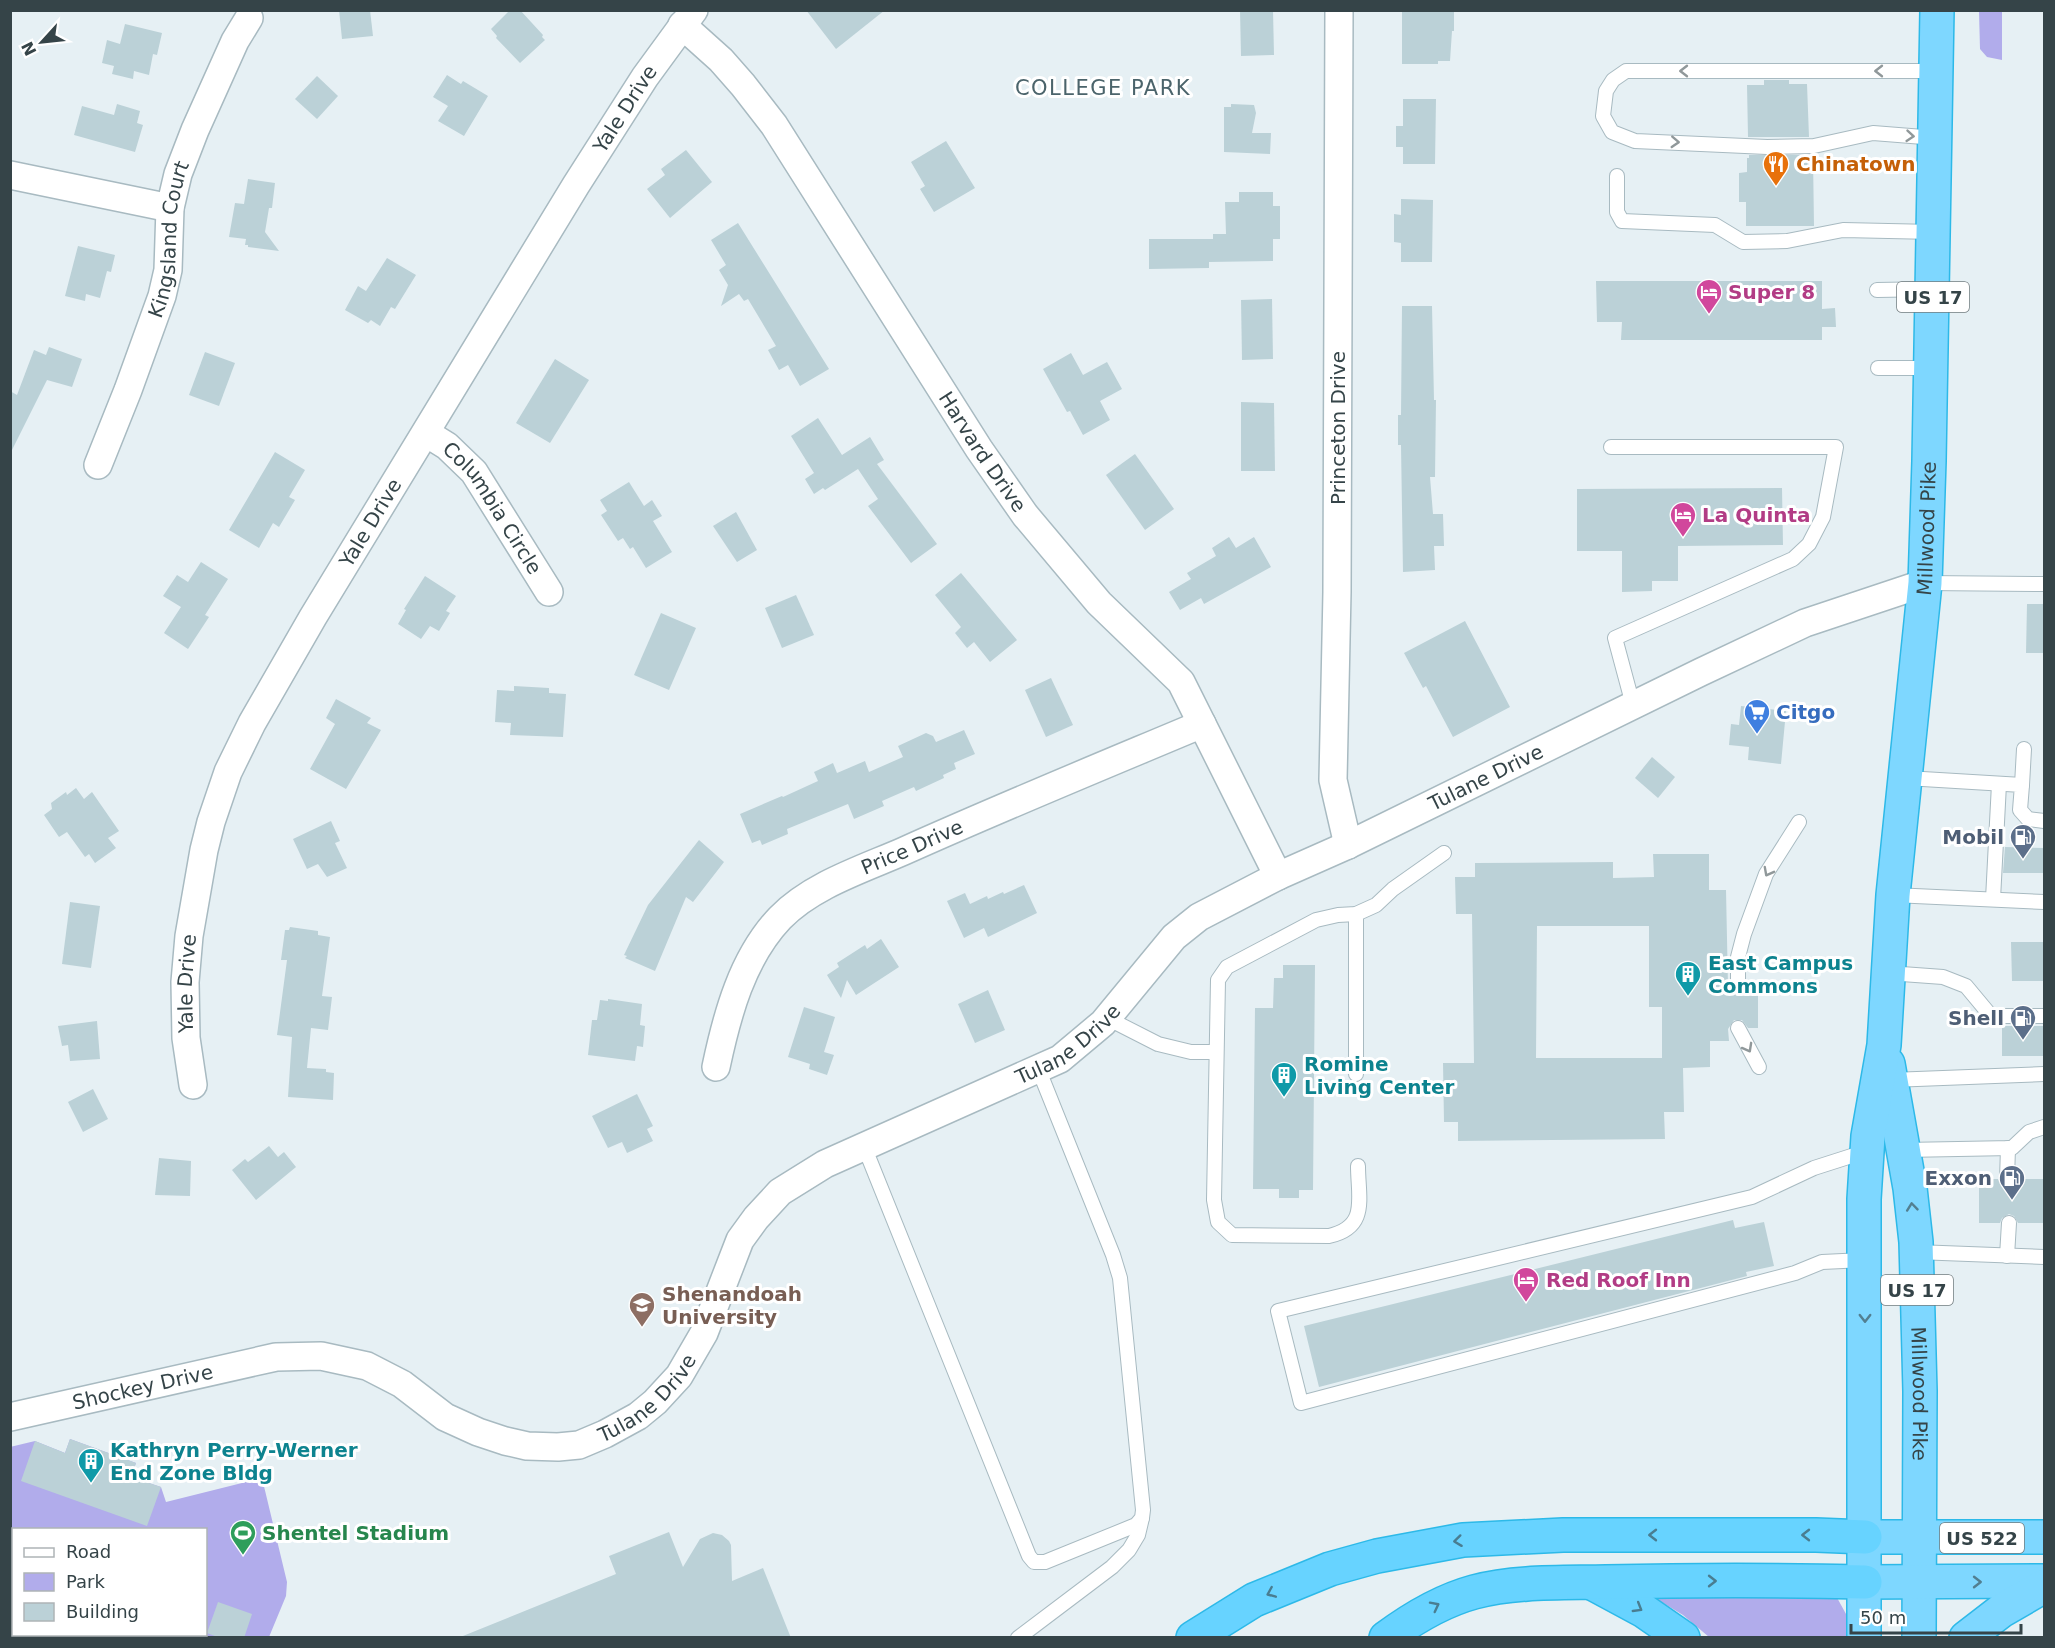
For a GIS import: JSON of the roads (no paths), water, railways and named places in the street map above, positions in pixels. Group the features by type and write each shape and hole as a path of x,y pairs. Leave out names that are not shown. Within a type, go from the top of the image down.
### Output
{"highway":[{"name":"Millwood Pike","path":"1864,1638 1864,1260 1867,1151 1884,1045 1893,895 1925,583 1933,289 1937,10"},
{"name":"Millwood Pike","path":"1884,1045 1910,1188 1916,1252 1920,1390 1919,1638"},
{"path":"1193,1638 1254,1600 1321,1573 1377,1556 1463,1539 1563,1535 1816,1534 1865,1537"},
{"name":"US 522","path":"1865,1537 2044,1537"},
{"name":"US 522","path":"1919,1582 2044,1581"},
{"path":"1386,1638 1424,1612 1444,1602 1473,1592 1502,1586 1590,1582 1919,1582"},
{"path":"1590,1582 1644,1611 1683,1638"},
{"path":"1966,1638 2001,1611 2044,1586"}],"street":[{"name":"Princeton Drive","path":"1339,10 1338,568 1333,780 1348,844"},
{"name":"Kingsland Court","path":"98,465 162,296 168,270 170,208 178,174 235,41 249,18"},
{"name":"Yale Drive","path":"193,1085 186,1027 185,982 189,936 204,850 228,772 252,723 576,185 645,77 688,18"},
{"name":"Harvard Drive","path":"688,18 774,125 1025,515 1099,603 1181,682 1278,876"},
{"path":"10,175 170,208"},
{"name":"Columbia Circle","path":"426,433 447,446 474,472 549,592"},
{"name":"Tulane Drive","path":"276,1357 321,1356 367,1366 402,1384 445,1417 505,1441 527,1446 558,1447 579,1445 605,1434 638,1416 655,1402 679,1376 704,1333 740,1240 780,1192 825,1164 1060,1059 1107,1018 1174,937 1199,917 1278,876 1805,623 1925,583"},
{"name":"Price Drive","path":"716,1067 725,1023 738,988 763,939 781,917 804,898 964,824 1202,724"},
{"name":"Shockey Drive","path":"10,1417 276,1357"}],"lane":[{"path":"1936,138 1873,133 1814,146 1767,147 1635,141 1612,132 1603,116 1606,92 1613,80 1626,71 1937,71"},
{"path":"1617,176 1617,212 1622,220 1715,225 1743,242 1787,241 1843,230 1934,232"},
{"path":"1877,290 1933,289"},
{"path":"1878,368 1931,368"},
{"path":"1611,447 1836,447 1823,517 1809,544 1793,559 1615,638 1634,705"},
{"path":"1925,583 2044,584"},
{"path":"2024,749 2020,810 2028,819 2044,821"},
{"path":"1906,778 2022,785"},
{"path":"1993,899 1999,784"},
{"path":"1738,987 1738,957 1744,933 1766,874 1799,822"},
{"path":"1358,1166 1359,1215 1352,1226 1342,1233 1329,1236 1232,1235 1218,1222 1214,1200 1218,980 1227,967 1316,920 1356,914 1376,905 1393,889 1444,853"},
{"path":"1893,895 2044,902"},
{"path":"1356,914 1356,1074"},
{"path":"1888,973 1943,976 1966,986 1991,1016 2044,1016"},
{"path":"1107,1018 1158,1044 1191,1053 1216,1052"},
{"path":"1738,1028 1759,1067"},
{"path":"1018,1638 1112,1568 1129,1550 1138,1535 1143,1510 1120,1278 1110,1246 1038,1068"},
{"path":"1891,1080 2044,1074"},
{"path":"1904,1150 2012,1148 2029,1132 2044,1127"},
{"path":"864,1146 1029,1556 1038,1563 1052,1560 1136,1525 1142,1518"},
{"path":"2007,1179 2008,1148"},
{"path":"1864,1260 1822,1262 1795,1273 1300,1403 1278,1311 1752,1197 1814,1168 1867,1151"},
{"path":"2007,1256 2008,1223"},
{"path":"1916,1252 2044,1257"}],"place":[{"name":"Chinatown","path":"1776,187"},
{"name":"Super 8","path":"1709,315"},
{"name":"La Quinta","path":"1683,538"},
{"name":"Citgo","path":"1757,735"},
{"name":"Mobil","path":"2023,860"},
{"name":"East Campus Commons","path":"1688,997"},
{"name":"Shell","path":"2023,1041"},
{"name":"Romine Living Center","path":"1284,1098"},
{"name":"Exxon","path":"2012,1201"},
{"name":"Red Roof Inn","path":"1526,1303"},
{"name":"Shenandoah University","path":"642,1328"},
{"name":"Kathryn Perry-Werner End Zone Bldg","path":"91,1484"},
{"name":"Shentel Stadium","path":"243,1556"}],"district":[{"name":"COLLEGE PARK","path":"1103,88"}]}
